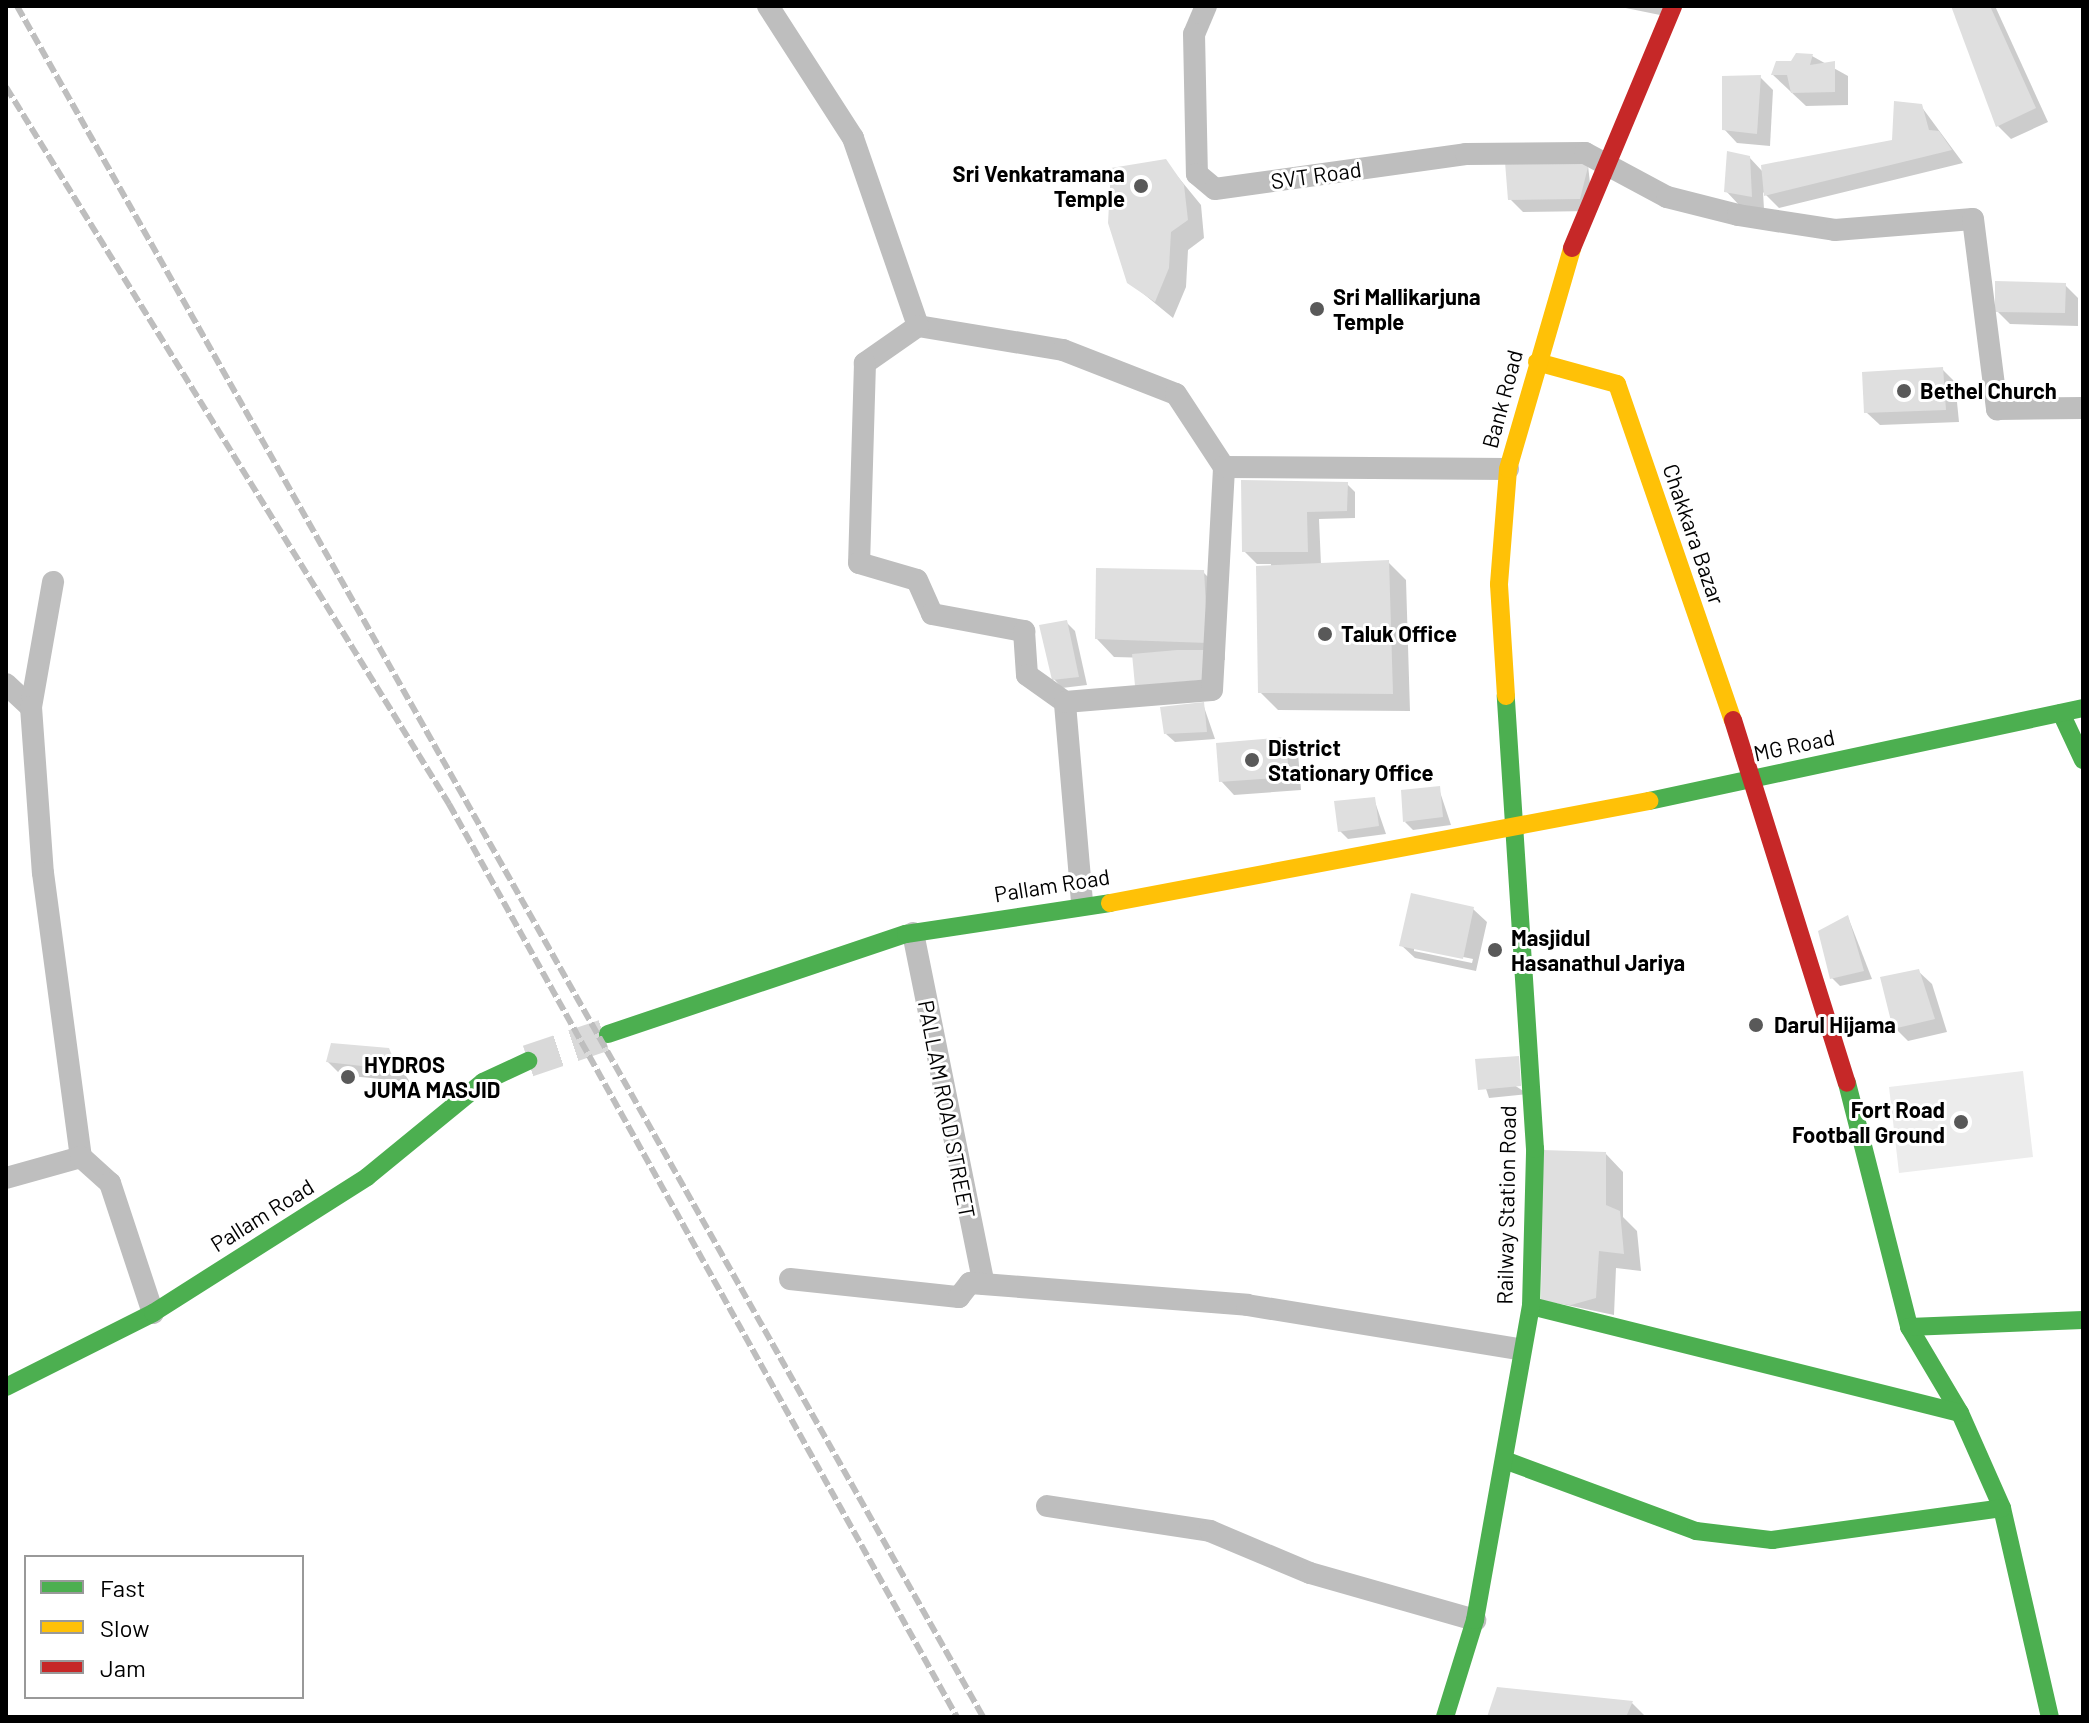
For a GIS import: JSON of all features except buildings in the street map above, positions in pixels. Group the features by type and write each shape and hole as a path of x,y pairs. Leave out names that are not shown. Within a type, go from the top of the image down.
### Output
{"street":[{"path":"768,6 853,138 918,326"},
{"name":"SVT Road","path":"1206,6 1194,34 1197,174 1215,189 1466,154 1585,153 1667,197 1821,228 1973,219 1997,409 2083,408"},
{"name":"Bank Road","path":"1514,829 1499,584 1508,469 1575,239 1673,6"},
{"path":"918,326 1063,350 1176,394 1224,467 1212,690 1065,702 1027,675 1024,631 932,614 917,580 859,563 865,363 918,326"},
{"name":"Chakkara Bazar","path":"1537,362 1617,384 1753,778"},
{"path":"1224,467 1508,469"},
{"path":"53,582 31,707 43,873 81,1157 110,1183 153,1313"},
{"path":"6,684 31,707"},
{"path":"1065,702 1082,902"},
{"name":"MG Road","path":"1514,829 2083,708"},
{"path":"2061,713 2083,760"},
{"path":"1753,778 1803,959 1858,1114 1909,1327 1960,1413 2002,1508 2050,1717"},
{"name":"Pallam Road","path":"608,1034 913,933 1082,902 1216,887 1514,829"},
{"name":"Railway Station Road","path":"1445,1717 1475,1620 1507,1461 1520,1349 1531,1306 1535,1149 1514,829"},
{"name":"PALLAM ROAD STREET","path":"913,933 984,1284"},
{"name":"Pallam Road","path":"6,1387 153,1313 367,1177 483,1082 528,1061"},
{"path":"6,1178 81,1157"},
{"path":"790,1279 959,1297 970,1283 1247,1305 1520,1349"},
{"path":"1531,1306 1960,1413"},
{"path":"1909,1327 2083,1320"},
{"path":"1507,1461 1578,1493 1696,1531 1772,1540 2002,1508"},
{"path":"1047,1506 1210,1531 1310,1573 1475,1620"}],"shaded area":[{"name":"Fort Road Football Ground","path":"2023,1071 2033,1157 1899,1173 1889,1087"}],"tunnel":[{"path":"528,1061 608,1034"}],"railway":[{"path":"17,6 983,1717"},
{"path":"6,87 449,804 957,1717"}],"traffic: fast":[{"path":"1445,1717 1475,1620 1531,1306 1535,1149 1506,696"},
{"path":"1649,801 2083,708"},
{"path":"2061,713 2083,760"},
{"path":"608,1034 906,934 1110,903"},
{"path":"6,1387 153,1313 367,1177 483,1082 528,1061"},
{"path":"1847,1083 1909,1327 1960,1413 2002,1508 2050,1717"},
{"path":"1531,1306 1960,1413"},
{"path":"1909,1327 2083,1320"},
{"path":"1507,1461 1696,1531 1772,1540 2002,1508"}],"traffic: slow":[{"path":"1506,696 1499,584 1508,469 1572,248"},
{"path":"1537,362 1617,384 1733,720"},
{"path":"1110,903 1649,801"}],"traffic: jam":[{"path":"1572,248 1673,6"},
{"path":"1733,720 1847,1083"}],"place":[{"name":"Sri Venkatramana Temple","path":"1141,186"},
{"name":"Sri Mallikarjuna Temple","path":"1317,309"},
{"name":"Bethel Church","path":"1904,391"},
{"name":"Taluk Office","path":"1325,634"},
{"name":"District Stationary Office","path":"1252,760"},
{"name":"Masjidul Hasanathul Jariya","path":"1495,950"},
{"name":"Darul Hijama","path":"1756,1025"},
{"name":"HYDROS JUMA MASJID","path":"348,1077"},
{"name":"Fort Road Football Ground","path":"1961,1122"}]}
